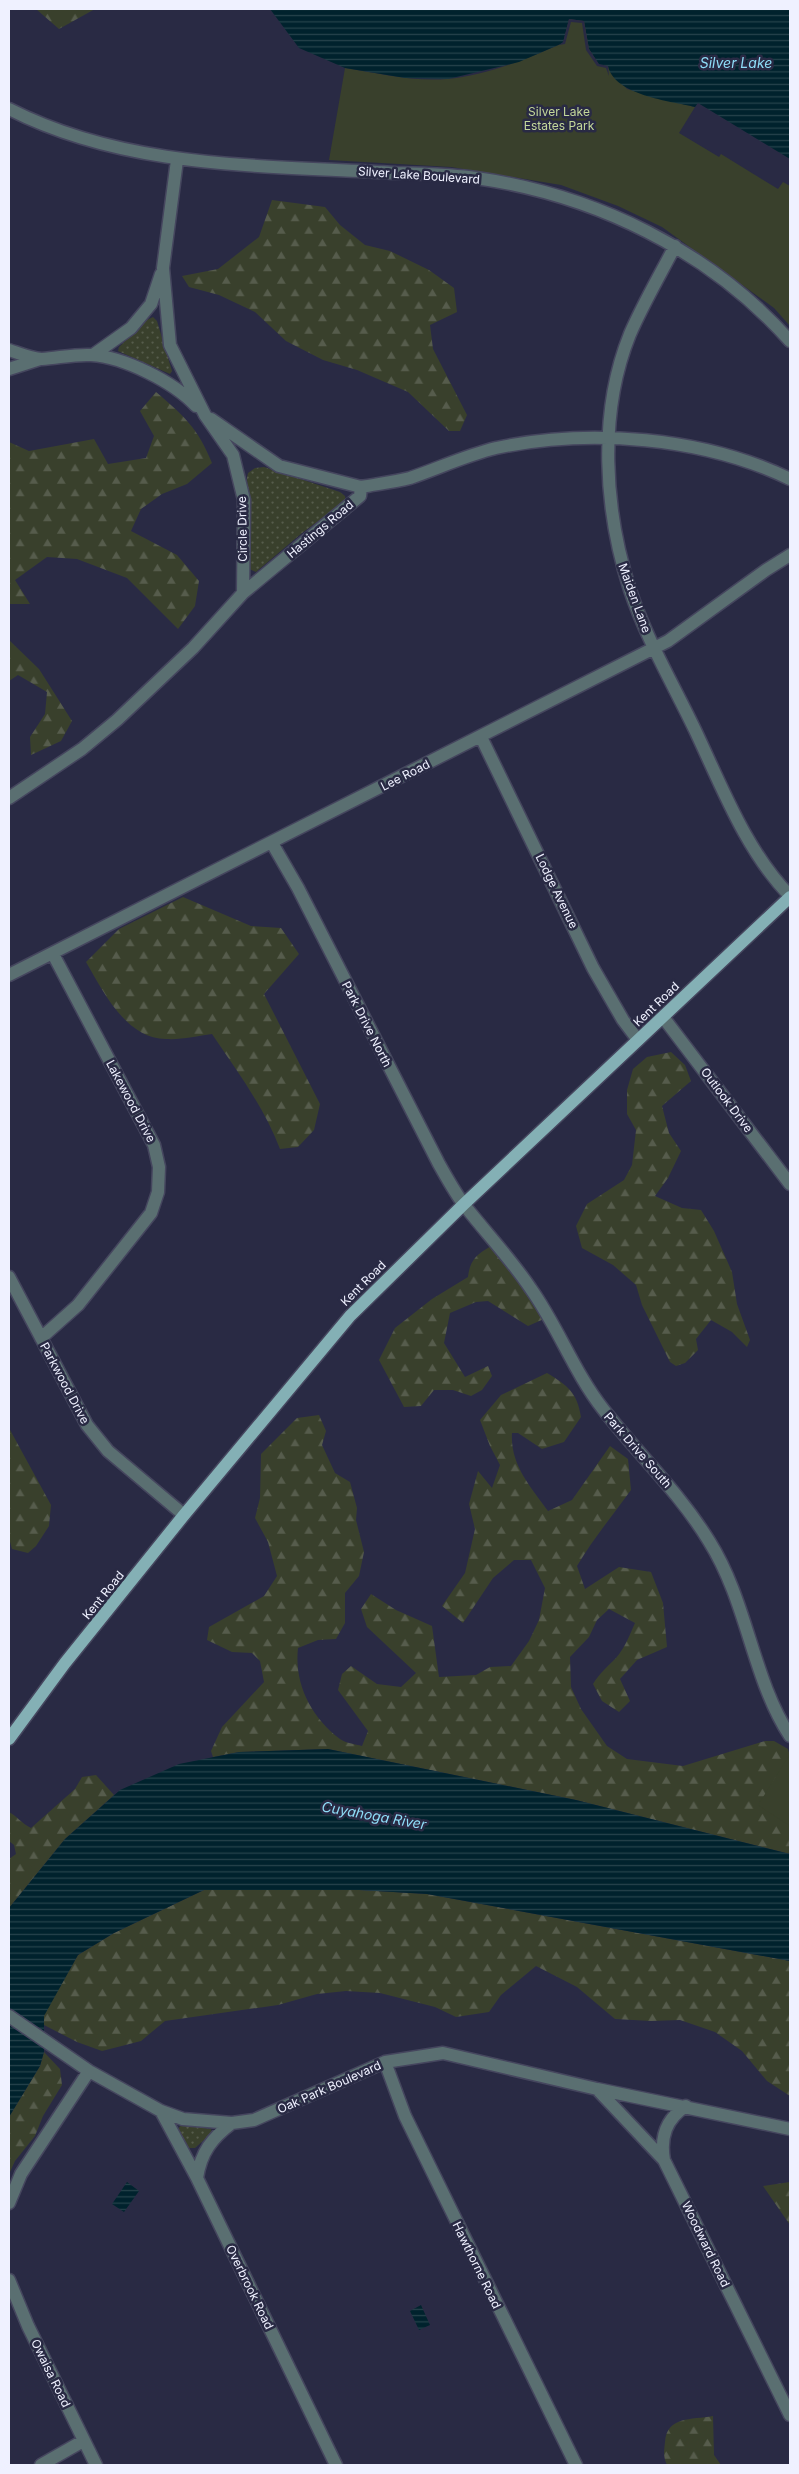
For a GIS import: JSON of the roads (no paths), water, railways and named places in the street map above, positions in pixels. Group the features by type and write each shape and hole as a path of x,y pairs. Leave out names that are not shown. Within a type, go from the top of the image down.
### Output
{"main road":[{"name":"Kent Road","path":"11,1731 184,1515 350,1316 464,1204 790,896"}],"street":[{"name":"Silver Lake Boulevard","path":"9,109 51,128 92,142 135,153 177,160 475,178 542,191 574,200 630,223 675,246 735,289 790,341"},
{"name":"Circle Drive","path":"93,355 131,328 151,304 163,268 177,160"},
{"name":"Maiden Lane","path":"675,246 630,335 618,373 608,438 613,510 621,558 630,591 654,648 749,838 773,879 790,896"},
{"name":"Circle Drive","path":"163,268 170,345 205,415 233,455 244,500 243,593"},
{"path":"9,350 41,359"},
{"name":"Circle Drive","path":"93,355 137,369 177,388 205,415 279,466 361,487"},
{"path":"9,369 41,359 93,355"},
{"name":"Hastings Road","path":"9,798 82,749 117,720 193,648 243,593 360,496 361,487 409,478 495,449 534,442 608,438 680,444 715,450 745,459 790,479"},
{"name":"Lee Road","path":"9,975 654,648 687,628 766,570 790,555"},
{"name":"Lodge Avenue","path":"481,737 593,968 623,1020 638,1040"},
{"name":"Park Drive North","path":"272,843 298,888 439,1164 464,1204"},
{"name":"Lakewood Drive","path":"41,1338 78,1306 144,1224 158,1192 159,1175 154,1144 53,954"},
{"name":"Outlook Drive","path":"662,1017 790,1184"},
{"name":"Park Drive South","path":"464,1204 499,1245 533,1291 582,1378 602,1408 675,1492 711,1543 738,1599 770,1700 790,1736"},
{"name":"Parkwood Drive","path":"9,1277 81,1415 100,1443 184,1515"},
{"name":"Oak Park Boulevard","path":"9,2016 89,2071 161,2111 182,2119 232,2123 254,2120 385,2062 444,2053 597,2089 790,2128"},
{"name":"Hawthorne Road","path":"385,2062 405,2116 576,2465"},
{"path":"9,2203 21,2174 89,2071"},
{"name":"Woodward Road","path":"597,2089 664,2160 790,2415"},
{"path":"664,2160 662,2143 668,2124 686,2106"},
{"name":"Overbrook Road","path":"161,2111 198,2178 336,2465"},
{"path":"198,2178 204,2151 212,2140 232,2123"},
{"name":"Owaisa Road","path":"9,2280 28,2326 96,2465"},
{"path":"42,2465 84,2441"}],"water":[{"name":"Silver Lake","path":"270,9 790,9 790,159 698,103 695,107 658,99 644,95 621,84 612,76 608,66 599,65 589,49 584,21 569,19 563,43 519,62 448,79 405,78 345,68 299,48"},
{"name":"Cuyahoga River","path":"328,1749 576,1800 790,1854 790,1961 427,1894 359,1890 204,1890 114,1933 78,1955 44,2016 44,2052 40,2066 9,2117 9,1908 65,1839 120,1790 179,1764 239,1752"},
{"path":"127,2182 139,2191 124,2212 112,2204"},
{"path":"421,2305 430,2325 419,2330 410,2311"}],"park label":[{"name":"Silver Lake Estates Park","path":"559,118"}]}
